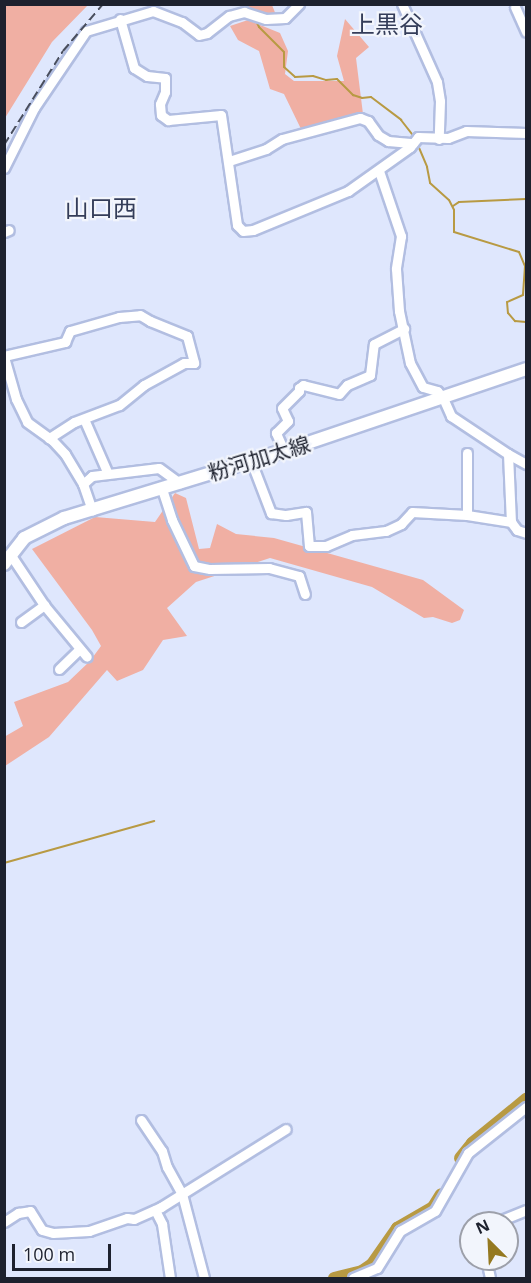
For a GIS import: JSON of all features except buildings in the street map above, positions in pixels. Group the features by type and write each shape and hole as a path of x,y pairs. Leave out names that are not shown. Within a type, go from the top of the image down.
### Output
{"main road":[{"name":"粉河加太線","path":"8,559 24,538 40,528 284,451 526,369"}],"street":[{"path":"4,168 34,108 72,49 86,32 120,19 153,11 182,22 199,35 207,33 229,16 244,12 266,19 285,18 299,4"},
{"path":"402,4 437,82 440,101 439,139"},
{"path":"515,7 526,32"},
{"path":"120,19 134,68 147,76 165,78 165,92 160,104 161,115 168,120 221,115 237,225 243,231 253,230 348,191 379,171 418,137 448,138 465,131 526,133"},
{"path":"229,161 266,149 282,139 360,118 368,121 378,135 388,141 413,143"},
{"path":"379,171 401,236 396,269 399,311 410,363 416,376 423,387 437,391 443,398 451,416 526,464"},
{"path":"50,438 84,418 119,405 144,384 184,363 194,363 188,336 140,315 119,317 70,331 65,342 4,356 16,399 27,422 50,438 64,454 83,483 92,510"},
{"path":"284,451 276,433 288,421 282,408 299,391 298,388 303,385 339,394 347,385 370,375 374,344 404,329"},
{"path":"84,418 108,474"},
{"path":"467,453 467,515"},
{"path":"508,454 511,522 517,530 526,533"},
{"path":"251,461 271,513 286,515 306,512 309,546 326,546 352,535 386,531 401,524 412,512 467,515 511,522"},
{"path":"83,483 92,476 159,468 180,483"},
{"path":"162,489 172,520 194,566 210,569 270,568 299,576 305,594"},
{"path":"8,559 87,657"},
{"path":"21,622 44,605"},
{"path":"59,669 80,649"},
{"path":"353,1278 377,1268 400,1231 435,1210 468,1153 524,1108 526,1119"},
{"path":"141,1120 162,1151 167,1167 183,1194 204,1278"},
{"path":"4,1222 25,1210 30,1211 38,1226 46,1232 89,1231 127,1218 134,1219 156,1210 286,1129"},
{"path":"156,1210 162,1224 170,1278"}],"shaded area":[{"path":"5,4 88,5 52,42 5,118"},
{"path":"243,5 272,5 276,15 250,10"},
{"path":"345,19 369,47 356,58 363,114 301,129 284,94 270,89 259,51 238,40 230,26 248,20 280,33 288,51 285,74 294,81 344,81 337,56"},
{"path":"175,493 186,498 199,549 210,548 217,524 236,534 274,538 423,580 464,610 460,620 452,623 433,617 424,618 372,587 270,558 196,582 167,608 187,636 163,640 143,670 117,681 107,670 49,737 5,766 4,737 23,726 14,702 68,682 90,661 101,646 92,630 32,549 95,517 155,522"}],"waterway":[{"path":"255,19 259,27 284,52 284,67 295,77 313,76 326,80 337,79 353,95 362,98 371,97 401,120 415,138"},
{"path":"417,143 427,167 430,183 449,200 454,210 454,232 519,252 525,266 523,295 507,302 508,313 515,321 526,322"},
{"path":"453,206 459,202 526,199"},
{"path":"4,863 154,821"},
{"path":"460,1158 472,1143 526,1099"},
{"path":"334,1278 362,1271 372,1264 397,1228 433,1207 441,1194"}],"railway":[{"path":"4,145 63,51 103,4"}],"district":[{"name":"上黒谷","path":"387,24"},
{"name":"山口西","path":"101,208"}]}
